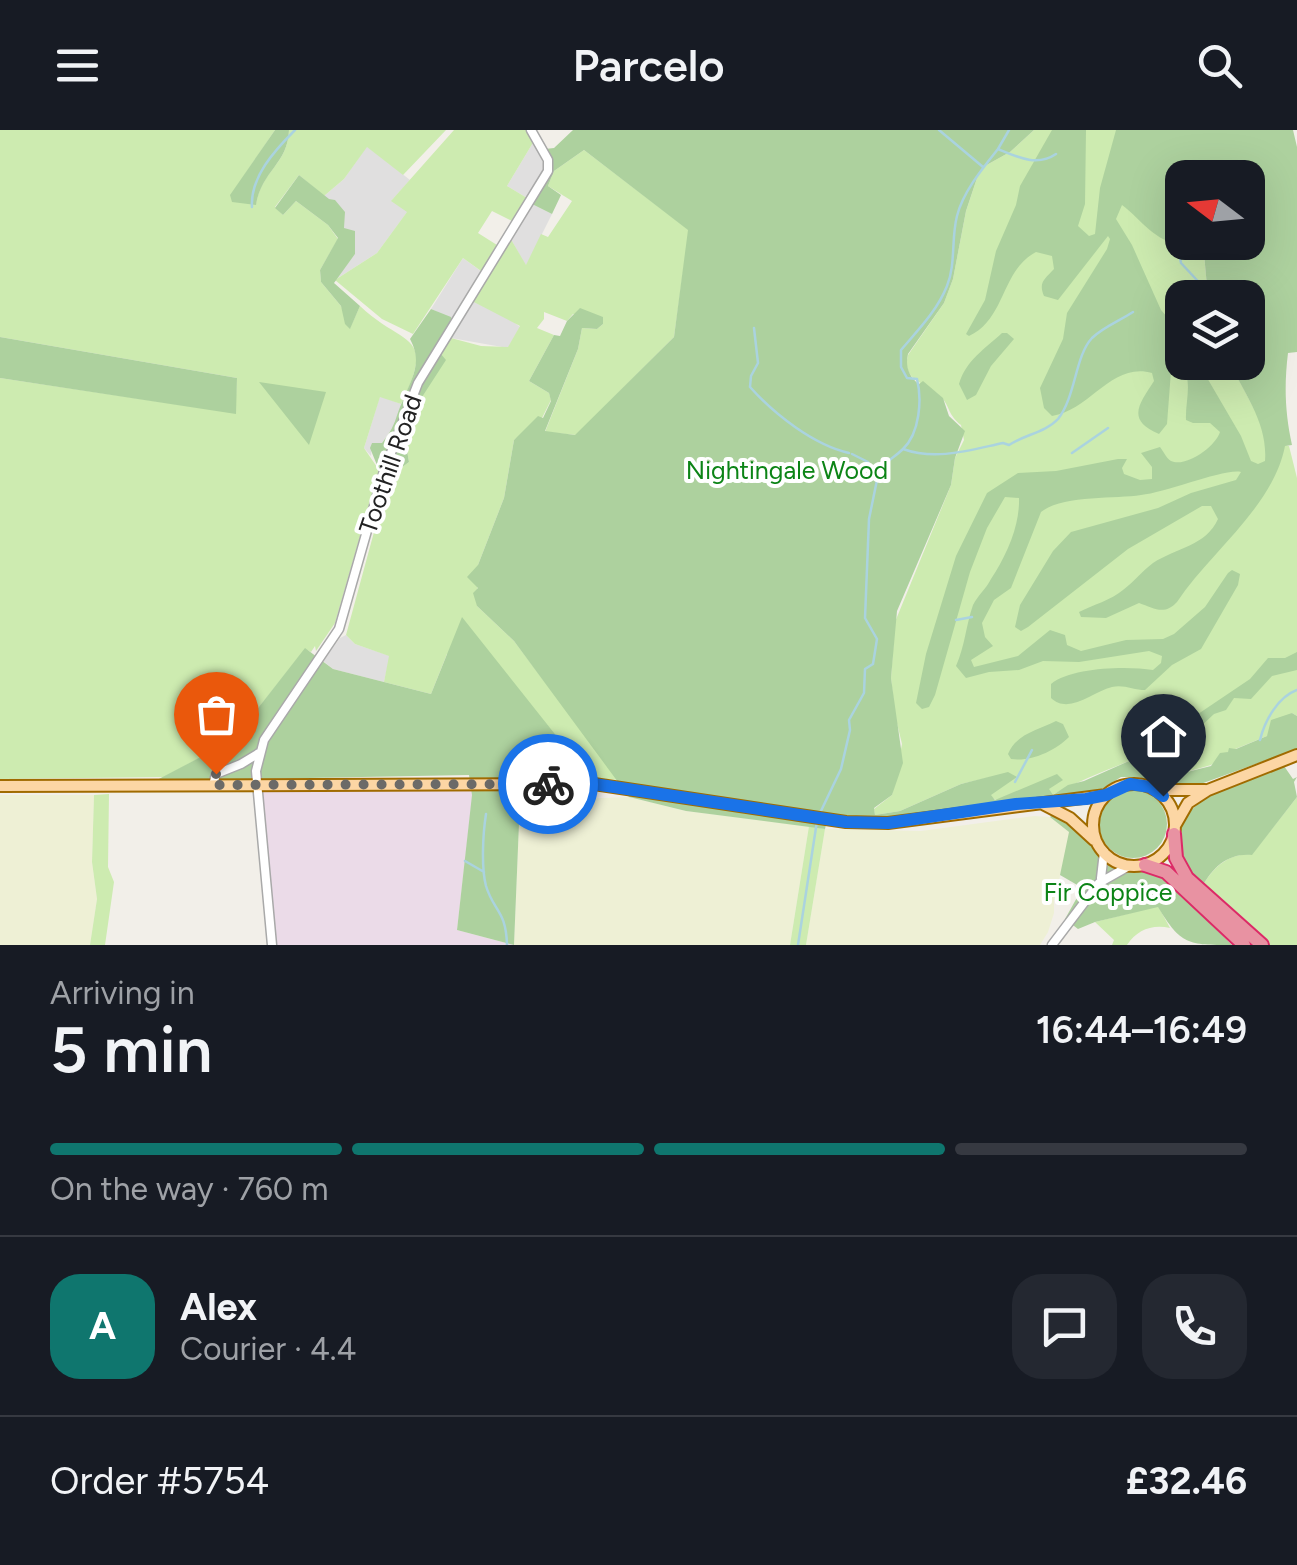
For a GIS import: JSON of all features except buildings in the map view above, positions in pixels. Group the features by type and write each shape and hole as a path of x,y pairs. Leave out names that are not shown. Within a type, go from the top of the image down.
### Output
{"highway":[{"path":"1175,829 1176,858 1187,878 1262,945"},
{"path":"1145,864 1171,876 1244,945"}],"main road":[{"path":"1039,803 1070,818 1115,861 1129,866 1145,864 1164,853 1188,804 1208,790 1297,755"},
{"path":"0,786 594,784 846,822 888,823 1106,795 1130,784 1156,790 1208,790"},
{"path":"1156,790 1172,809 1175,829"},
{"path":"1101,848 1093,822 1106,795"}],"street":[{"name":"Toothill Road","path":"272,945 256,771 259,752 339,629 384,470 418,383 548,171 548,160 531,130"},
{"path":"213,785 216,774 259,752"},
{"path":"1099,882 1101,848"},
{"path":"1052,945 1099,882 1129,866"}],"shaded area":[{"path":"534,141 545,168 527,198 507,186"},
{"path":"367,146 410,180 392,200 408,211 377,253 335,280 355,254 324,196 344,179"},
{"path":"530,203 552,214 526,266 509,236"},
{"path":"463,258 486,275 520,327 508,348 451,338 451,318 431,309"},
{"path":"380,396 401,404 399,418 382,443 372,443 371,456 364,448"},
{"path":"346,635 355,644 390,656 384,682 333,669 323,661"},
{"path":"474,782 457,930 514,945 272,945 258,783"}],"green space":[{"path":"0,130 275,130 231,195 256,204 284,151 289,130 446,130 403,175 367,147 344,179 324,196 299,175 275,207 283,215 296,201 328,225 338,239 320,270 321,282 341,306 350,328 360,306 411,343 416,364 401,404 380,397 364,448 379,470 335,623 316,651 315,646 311,652 305,649 233,740 164,777 0,779 0,378 235,413 237,378 0,337"},
{"path":"275,130 289,130 288,142 256,205 232,202 230,195"},
{"path":"454,130 528,130 534,141 507,186 527,198 512,221 492,211 478,233 497,245 481,271 463,258 413,334 382,319 335,280 377,253 407,212 391,201"},
{"name":"Nightingale Wood","path":"573,130 1034,130 1010,152 983,167 966,211 953,279 944,303 908,354 913,378 919,384 923,381 943,398 949,416 965,431 951,485 897,611 891,678 903,763 892,795 874,808 875,815 900,811 961,784 1008,772 1017,777 991,795 995,800 1057,774 1063,780 1049,789 1053,795 1068,785 1147,753 1161,739 1250,679 1268,658 1285,658 1297,652 1297,670 1272,676 1251,699 1234,698 1226,710 1168,744 1157,755 1163,770 1183,773 1211,766 1220,753 1267,736 1271,720 1292,713 1297,716 1297,749 1195,786 1178,788 1139,777 1121,777 1099,791 888,820 828,816 825,829 686,811 629,797 514,641 477,606 473,593 478,588 467,577 478,565 504,498 514,440 538,416 543,418 551,401 549,393 529,381 554,335 560,336 567,321 580,308 603,317 603,324 597,329 582,328 578,349 545,431 575,435 674,337 688,230 584,150 554,171 548,186 561,195 552,214 530,203 550,172 545,149 554,148"},
{"path":"1034,130 1121,130 1122,204 1165,239 1165,260 1205,260 1206,280 1165,280 1165,380 1239,380 1260,420 1266,442 1289,446 1297,478 1297,716 1292,713 1267,736 1228,752 1211,765 1183,773 1163,771 1155,750 1052,795 1048,789 996,800 990,796 1000,775 961,784 900,811 875,815 874,809 892,795 902,744 891,678 895,622 951,485 955,458 964,440 961,425 942,398 908,371 908,355 944,303 977,178 983,167 1010,152"},
{"path":"1052,130 1086,130 1085,204 1078,226 1089,236 1095,234 1100,188 1116,130 1293,130 1297,147 1297,352 1288,353 1286,388 1292,445 1285,446 1268,489 1255,509 1168,609 1139,603 1106,618 1081,617 1079,612 1118,594 1153,563 1206,535 1218,519 1211,506 1202,506 1128,549 1028,627 1021,631 1015,627 1020,605 1053,551 1071,532 1158,508 1236,480 1241,472 1152,493 1062,503 1041,512 1011,588 994,600 982,623 985,637 993,646 971,660 974,667 1018,656 1050,630 1065,635 1067,645 1081,651 1126,640 1163,639 1205,607 1228,573 1232,570 1240,574 1238,585 1201,649 1172,665 1145,690 1112,687 1065,704 1051,698 1051,684 1072,674 1115,668 1153,670 1162,656 1149,651 1079,662 1043,661 1019,670 966,678 956,666 973,605 1002,561 1015,530 1019,498 1005,497 987,528 970,572 935,695 929,707 922,709 916,703 926,654 956,556 987,493 1018,473 1056,471 1118,459 1127,459 1122,468 1124,474 1140,480 1152,479 1152,467 1141,453 1160,447 1171,461 1192,459 1207,449 1220,432 1210,423 1186,420 1187,380 1208,380 1251,461 1265,461 1263,435 1239,380 1265,380 1265,280 1206,280 1205,260 1265,260 1265,160 1165,160 1165,240 1122,205 1116,219 1165,315 1165,380 1170,380 1167,424 1159,434 1142,423 1138,410 1154,381 1152,373 1125,374 1066,412 1052,416 1044,408 1040,388 1063,339 1067,313 1107,249 1108,236 1058,300 1044,296 1042,287 1054,269 1052,256 1036,252 1016,270 990,318 969,336 966,334 985,300 996,251 1020,186"},
{"path":"584,150 689,230 674,337 576,435 545,432 578,349 582,328 597,329 603,324 602,317 573,314 567,321 544,312 537,328 554,335 529,381 549,393 551,400 542,418 514,440 504,498 478,565 477,606 514,641 619,780 533,773 447,654 431,694 384,682 389,656 355,644 346,635 389,477 409,462 405,439 435,365 451,338 481,346 508,347 520,326 470,300 509,236 526,265 541,234 548,237 572,201 548,186 554,171"},
{"path":"299,175 335,200 345,212 344,228 355,231 355,254 334,283 360,306 350,329 341,306 321,282 320,270 338,238 328,225 296,201 283,215 275,208"},
{"path":"431,309 451,317 452,323 432,350 433,361 440,353 446,360 422,397 418,418 405,439 409,462 389,477 379,470 370,448 372,443 382,443 393,426 415,370 416,355 410,339"},
{"path":"1002,333 1014,339 991,366 976,395 967,400 959,384 966,368"},
{"path":"0,337 237,378 236,414 0,378"},
{"path":"259,382 326,392 309,445"},
{"path":"462,617 585,772 533,773 520,799 514,945 457,930 472,795 469,775 155,781 233,740 305,648 333,669 431,694"},
{"path":"1056,721 1063,724 1069,737 1050,751 1011,759 1008,754 1016,742"},
{"path":"1284,766 1293,779 1297,777 1297,797 1252,855 1236,856 1222,863 1202,887 1183,862 1178,840 1183,822 1196,806 1215,793"},
{"path":"1133,790 1146,792 1157,800 1165,811 1165,837 1157,848 1146,856 1133,858 1120,856 1109,848 1101,837 1099,824 1101,811 1109,800 1120,792"},
{"path":"523,793 575,799 629,797 686,811 809,826 790,945 514,945"},
{"path":"109,794 108,867 114,882 105,945 90,945 97,899 92,862 94,795"},
{"path":"0,795 94,795 92,862 97,899 90,945 0,945"},
{"path":"1297,797 1297,945 1269,945 1202,887 1222,863 1252,854"},
{"name":"Fir Coppice","path":"1054,813 1077,827 1113,865 1160,874 1232,945 1187,940 1173,929 1158,907 1078,929 1065,919 1079,894 1079,886 1060,875 1069,832 1050,817"},
{"path":"1050,817 1069,832 1054,913 1040,945 806,945 825,829 921,831"},
{"path":"809,826 825,829 806,945 790,945"},
{"path":"1158,906 1170,928 1146,929 1127,945 1112,945 1114,940 1095,922"}],"waterway":[{"path":"252,207 259,175 295,130"},
{"path":"939,130 983,167"},
{"path":"1009,130 998,149 1034,160 1056,154"},
{"path":"877,478 885,464 909,442 918,416 917,379 907,378 901,367 901,350 943,295 952,269 960,207 998,149"},
{"path":"1180,260 1197,280"},
{"path":"903,449 940,454 1009,445 1047,427 1064,410 1086,346 1107,327 1133,312"},
{"path":"754,328 758,363 750,387 796,428 849,453"},
{"path":"1072,453 1108,428"},
{"path":"820,813 841,769 849,720 864,693 865,669 873,664 877,639 865,618 869,519 877,480 868,462 852,454"},
{"path":"956,620 972,617"},
{"path":"1260,740 1273,710 1297,690"},
{"path":"1015,782 1032,750"},
{"path":"486,814 484,878 502,918 507,945"},
{"path":"798,945 817,821"},
{"path":"465,861 484,872"}],"way so far":[{"path":"216,774 213,785 548,784"}],"route":[{"path":"548,784 594,784 846,822 888,823 1016,804 1086,799 1130,784 1150,787 1163,796"}]}
